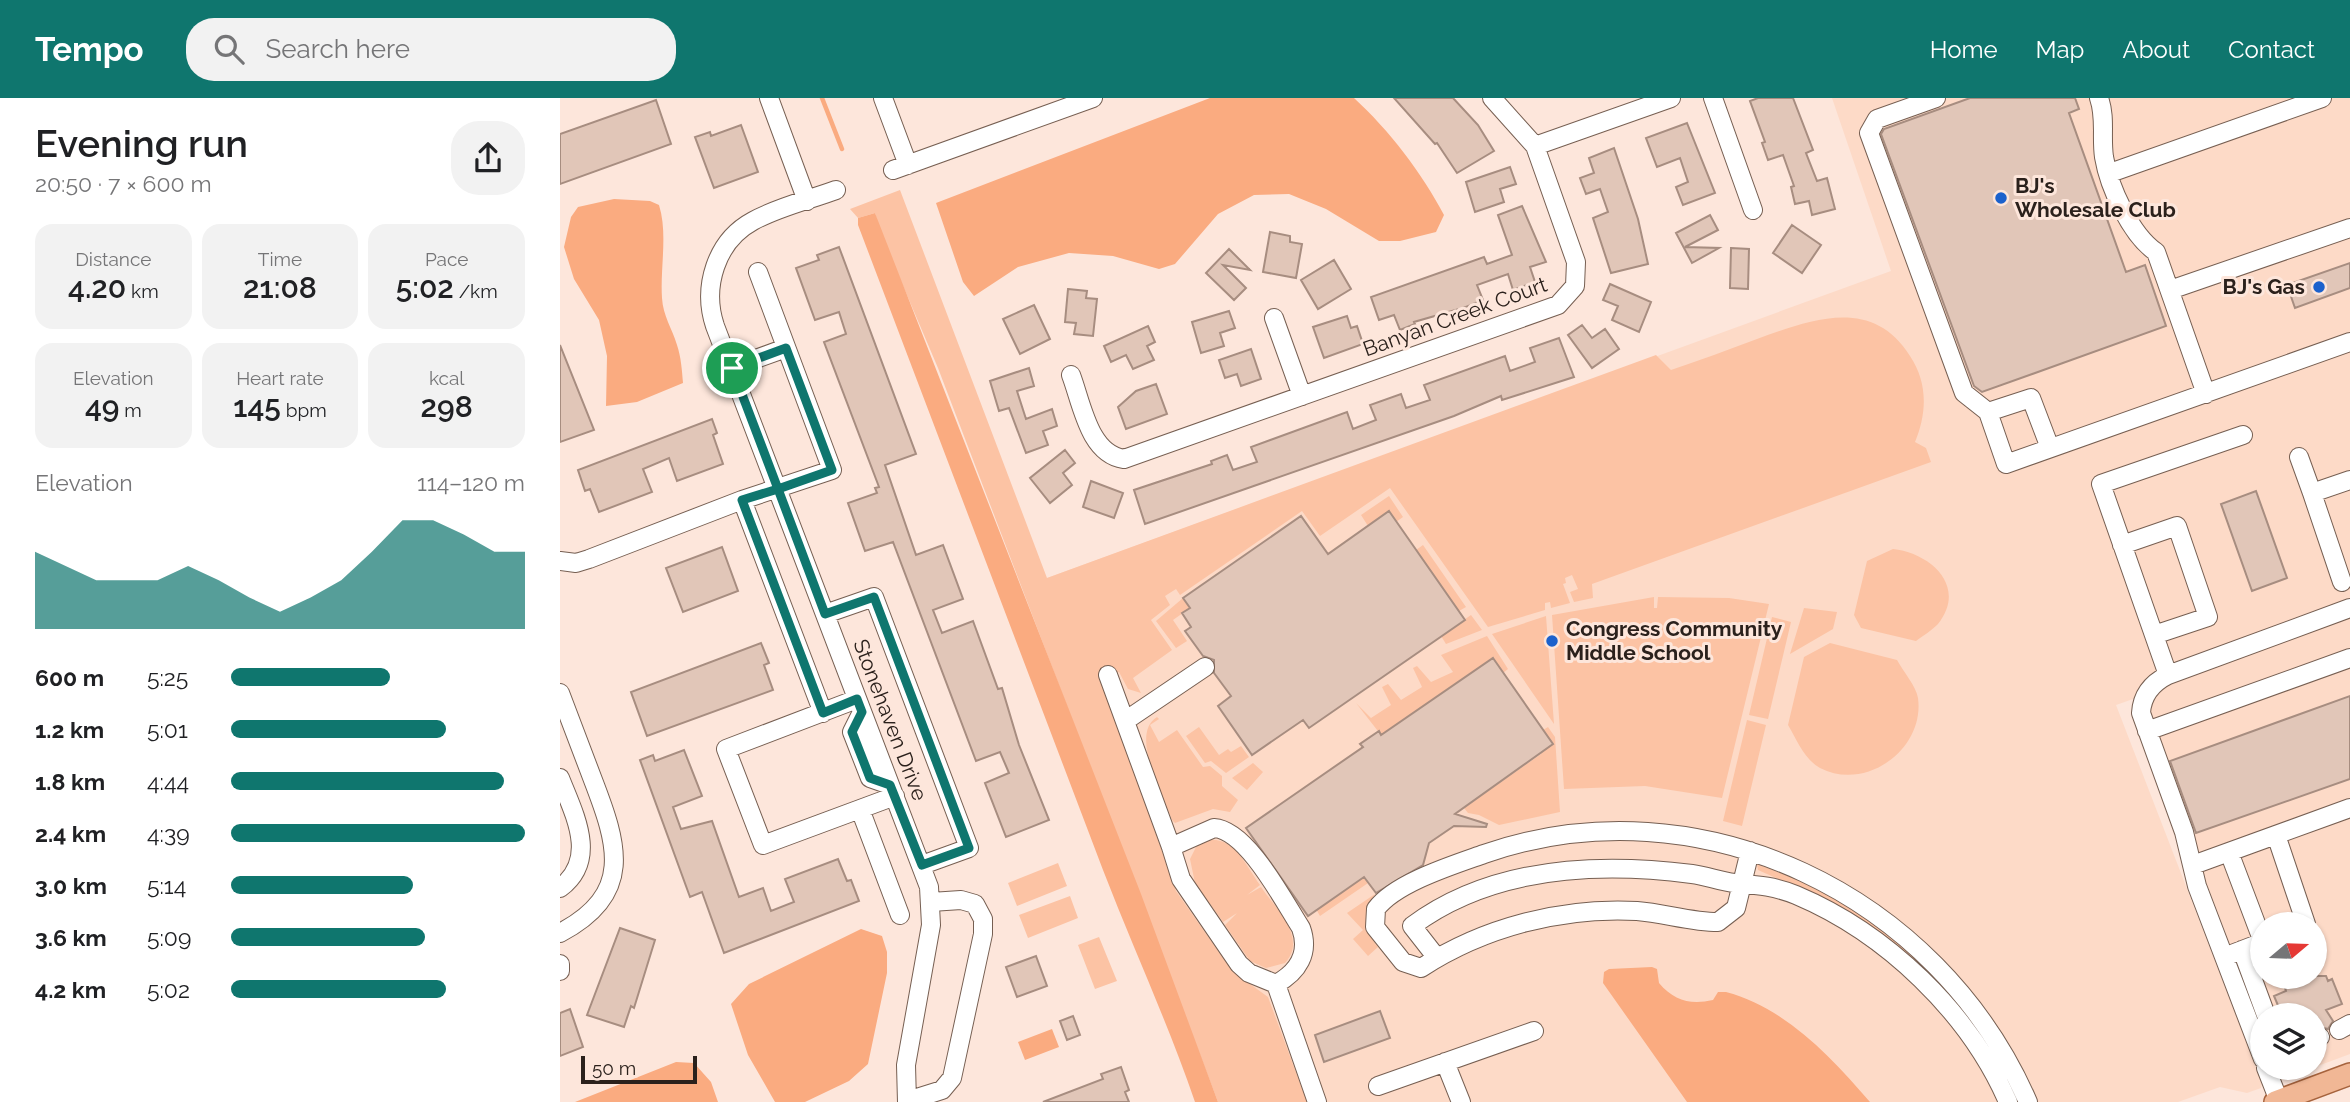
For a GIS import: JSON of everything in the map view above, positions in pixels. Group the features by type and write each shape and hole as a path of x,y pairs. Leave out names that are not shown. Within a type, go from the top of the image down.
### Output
{"main road":[{"path":"2277,1101 2350,1074"}],"street":[{"path":"769,98 807,201"},
{"path":"883,98 900,167 1093,98"},
{"name":"Banyan Creek Court","path":"1071,374 1095,439 1104,451 1125,459 1558,305 1568,297 1578,275 1576,262 1535,146 1492,98"},
{"path":"1535,146 1671,98"},
{"path":"1713,98 1753,210"},
{"path":"1936,98 1877,119 1869,133 1964,393 1988,412 2006,464 2350,342"},
{"path":"2099,98 2105,116 2105,160 2128,223 2145,244 2156,251 2206,394"},
{"path":"2110,173 2322,98"},
{"name":"Stonehaven Drive","path":"836,190 752,222 731,239 717,261 710,292 711,314 922,865 931,902 931,925 906,1065 907,1101"},
{"path":"2170,290 2350,228"},
{"path":"560,561 576,563 589,559 742,500 832,470 758,272"},
{"path":"1273,318 1302,396"},
{"path":"732,368 786,348"},
{"path":"1988,412 2031,398 2050,448"},
{"path":"2168,675 2101,484 2243,435"},
{"path":"2299,457 2342,582"},
{"path":"2312,493 2350,480"},
{"path":"742,500 823,713"},
{"path":"2122,545 2177,526 2208,617 2154,635"},
{"path":"825,614 874,597 969,848 922,865"},
{"path":"2250,1025 2147,731 2142,704 2151,687 2168,675 2350,609"},
{"path":"2147,731 2350,658"},
{"path":"1125,721 1205,667"},
{"path":"1108,675 1181,878 1239,964 1250,973 1276,984 1317,1102"},
{"path":"560,693 610,826 615,858 607,890 595,908 579,923 560,933"},
{"path":"860,706 823,713 726,749 763,845 860,809 892,790"},
{"path":"560,778 582,841 581,858 575,874 560,888"},
{"path":"2193,865 2350,808"},
{"path":"860,809 900,915"},
{"path":"1171,847 1214,828 1223,829 1242,841 1304,936 1302,960 1296,970 1276,984"},
{"path":"1750,851 1745,883 1736,908 1718,922 1638,911 1566,915 1488,934 1421,968 1403,962 1378,935 1375,927 1376,909 1381,902 1413,883 1496,850 1547,838 1604,832 1660,834 1750,851 1845,894 1920,948 1953,981 1987,1025 2028,1102"},
{"path":"2276,835 2302,912"},
{"path":"2224,957 2263,943 2229,852"},
{"path":"1437,958 1412,926 1467,896 1547,872 1598,868 1643,869 1769,884 1823,908 1892,956 1953,1013 1985,1058 2008,1102"},
{"path":"907,1101 942,1090 952,1078 983,934 983,919 975,904 961,900 931,902"},
{"path":"2242,950 2262,1003"},
{"path":"560,964 560,971"},
{"path":"1378,1086 1534,1031"},
{"path":"1445,1062 1461,1102"},
{"path":"2270,1080 2277,1101"}],"shaded area":[{"path":"1210,98 1354,98 1392,138 1435,199 1444,215 1436,232 1400,241 1379,241 1326,209 1289,194 1254,195 1218,214 1175,264 1159,269 1113,256 1069,253 1018,267 974,296 963,282 936,203"},
{"name":"Congress Community Middle School","path":"1832,98 2350,98 2350,1054 2327,1063 2327,1003 2252,1003 2136,698 2116,705 2250,1052 2250,1080 2261,1080 2261,1088 2247,1093 2220,1087 2178,1102 1247,1102 1047,578 1891,271"},
{"path":"900,190 1047,578 1656,355 1671,370 1819,320 1859,319 1878,325 1895,337 1910,356 1920,377 1924,398 1922,420 1915,442 1926,448 1931,462 1592,584 1593,598 1574,602 1570,592 1578,589 1572,575 1565,578 1566,583 1563,584 1570,603 1551,608 1550,602 1545,603 1545,610 1488,627 1390,488 1320,536 1302,511 1180,595 1176,589 1165,596 1170,605 1151,620 1172,650 1133,678 1141,693 1128,689 1119,672 1101,679 1176,891 1232,971 1268,997 1307,1102 1218,1102 938,368 881,234 875,213 858,218 850,209"},
{"path":"614,199 650,201 659,205 663,227 663,304 678,350 683,383 637,402 606,406 607,356 599,320 574,279 564,247 571,217 578,207"},
{"path":"875,213 1141,894 1218,1102 1195,1102 1103,870 858,225 858,218"},
{"path":"1389,496 1403,517 1396,522 1389,511 1368,526 1361,515"},
{"path":"1423,545 1466,607 1459,611 1416,550"},
{"path":"1893,549 1920,557 1931,564 1947,585 1949,597 1946,610 1938,624 1916,641 1861,628 1854,615 1867,561"},
{"path":"1654,597 1654,608 1657,608 1658,597 1729,598 1769,604 1722,798 1645,786 1564,789 1552,615"},
{"path":"1183,598 1190,608 1173,620 1187,641 1176,648 1156,621"},
{"path":"1804,608 1837,612 1833,629 1790,654"},
{"path":"1471,615 1482,630 1446,644 1441,636"},
{"path":"1546,616 1554,724 1492,634"},
{"path":"1772,617 1791,622 1768,719 1749,715"},
{"path":"1487,636 1508,669 1503,673 1493,658 1381,735 1356,703 1371,718 1391,705 1382,687 1388,684 1401,700 1422,687 1413,668 1417,666 1431,682 1453,672 1441,655"},
{"path":"1830,643 1897,660 1917,693 1918,717 1912,734 1902,749 1889,761 1873,770 1838,774 1820,768 1805,754 1788,725 1804,657"},
{"path":"1157,717 1159,719 1150,725 1159,742 1177,730 1203,767 1210,766 1222,776 1222,786 1238,800 1230,812 1213,809 1175,823 1172,820 1147,750 1149,725"},
{"path":"1747,720 1766,725 1742,826 1723,821"},
{"path":"1199,727 1219,755 1228,749 1231,752 1241,746 1249,757 1226,773 1211,761 1205,763 1186,736"},
{"path":"1548,727 1555,737 1560,812 1499,825 1479,815 1468,813 1464,808 1541,754 1543,730"},
{"path":"1253,763 1263,772 1247,790 1232,778"},
{"path":"1208,840 1226,843 1239,854 1260,885 1247,895 1261,887 1281,914 1293,944 1285,963 1266,968 1250,961 1225,925 1237,913 1223,922 1195,883 1190,859 1196,847"},
{"path":"1408,846 1387,870 1320,916 1316,909"},
{"path":"1058,863 1067,886 1017,906 1008,883"},
{"path":"1757,864 1824,893 1887,932 1941,981 1984,1040 1951,997 1828,901 1758,870"},
{"path":"1375,894 1368,908 1366,921 1378,947 1368,956 1353,939 1363,930 1347,913"},
{"path":"1070,896 1078,918 1028,938 1019,915"},
{"path":"861,929 882,936 887,952 887,973 868,1064 849,1081 805,1102 775,1102 748,1055 731,1004 749,984"},
{"path":"1099,937 1117,981 1095,989 1078,945"},
{"path":"1609,969 1657,969 1659,983 1677,998 1697,1002 1713,1000 1718,992 1726,992 1748,999 1788,1022 1823,1052 1870,1102 1687,1102 1603,983 1604,972"},
{"path":"1052,1029 1059,1047 1025,1060 1018,1042"},
{"path":"676,1062 694,1063 711,1082 718,1102 575,1102"}],"building":[{"path":"1394,98 1453,98 1478,125 1494,151 1457,173 1437,143 1435,144"},
{"path":"1758,98 1793,98 1813,150 1806,153 1817,181 1827,178 1835,209 1812,215 1809,201 1795,204 1791,187 1794,186 1783,155 1768,160 1762,143 1765,142 1750,101"},
{"name":"BJ's Wholesale Club","path":"1970,98 2075,98 2079,109 2069,113 2126,272 2145,265 2166,326 1982,392 1974,386 1881,134 1884,129"},
{"path":"656,100 671,144 560,184 560,134"},
{"path":"1687,123 1715,193 1683,205 1676,187 1688,182 1680,158 1657,167 1646,138"},
{"path":"741,125 758,172 714,188 695,137 710,132 711,136"},
{"path":"1614,148 1638,219 1648,264 1611,273 1593,218 1608,212 1600,189 1586,194 1580,178 1594,173 1589,158"},
{"path":"1510,167 1516,184 1500,189 1504,202 1475,212 1466,182"},
{"path":"1522,206 1546,262 1530,267 1535,282 1513,290 1508,274 1477,285 1483,300 1414,322 1415,324 1400,330 1394,315 1379,320 1371,297 1484,257 1487,264 1512,255 1498,215"},
{"path":"1710,215 1718,230 1685,247 1719,248 1692,263 1676,233"},
{"path":"1792,225 1821,245 1802,273 1773,253"},
{"path":"1270,232 1290,236 1290,242 1302,244 1296,278 1263,272"},
{"path":"839,247 916,454 885,465 916,555 943,545 963,599 933,610 942,633 973,621 998,689 1002,688 1019,745 1049,820 1006,837 985,783 1009,773 1000,752 976,761 893,542 865,551 848,503 877,493 875,488 879,487 824,342 846,334 839,312 815,320 796,268 819,260 817,255"},
{"path":"1731,248 1749,249 1748,289 1730,288"},
{"path":"1229,249 1250,270 1223,265 1246,288 1234,300 1206,273"},
{"path":"1334,260 1351,289 1318,309 1301,280"},
{"name":"BJ's Gas","path":"2350,263 2350,288 2295,308 2287,285"},
{"path":"1610,284 1651,302 1639,332 1612,320 1618,306 1603,300"},
{"path":"1068,289 1087,291 1086,298 1097,299 1093,336 1074,334 1076,323 1065,322"},
{"path":"1034,305 1050,339 1020,354 1003,319"},
{"path":"1229,311 1235,328 1220,333 1224,346 1201,353 1192,322"},
{"path":"1347,316 1351,328 1357,326 1363,344 1324,358 1313,327"},
{"path":"1582,325 1592,338 1605,329 1619,349 1592,368 1568,335"},
{"path":"1148,326 1155,342 1147,346 1154,360 1133,369 1126,355 1111,362 1104,346"},
{"path":"1559,338 1574,377 1502,400 1501,396 1454,416 1145,524 1134,490 1212,464 1211,461 1227,455 1233,470 1257,462 1251,447 1347,412 1353,429 1376,420 1370,405 1401,394 1406,408 1430,400 1424,385 1505,356 1510,371 1535,362 1530,348"},
{"path":"560,345 594,430 560,442"},
{"path":"1251,349 1261,379 1241,386 1237,374 1225,378 1219,360"},
{"path":"1029,368 1034,386 1017,391 1026,419 1052,409 1057,426 1043,431 1048,445 1026,453 1009,408 999,411 990,381"},
{"path":"1156,384 1167,414 1126,429 1118,407 1136,391"},
{"path":"712,419 717,433 713,435 723,464 677,481 669,458 643,469 652,492 599,512 590,489 585,491 578,470"},
{"path":"1065,450 1075,463 1063,473 1072,485 1050,503 1030,478"},
{"path":"1091,481 1123,493 1114,518 1083,507"},
{"path":"2256,491 2287,578 2252,591 2221,504"},
{"path":"1389,511 1465,620 1309,728 1303,720 1252,755 1218,706 1231,696 1214,673 1214,660 1203,656 1185,631 1191,627 1182,613 1190,608 1183,598 1301,516 1328,554"},
{"path":"722,547 738,591 683,612 666,568"},
{"path":"761,643 769,663 764,665 773,690 647,736 631,692"},
{"path":"1493,658 1553,744 1455,814 1487,824 1486,827 1454,826 1429,843 1423,865 1376,893 1364,877 1308,916 1246,828 1363,747 1360,744 1379,731 1381,735"},
{"path":"2350,696 2350,779 2196,833 2170,761"},
{"path":"684,750 702,796 673,807 681,829 712,821 739,897 763,888 771,911 794,902 785,879 838,859 847,881 851,880 859,901 724,953 702,892 690,897 640,760 653,755 655,761"},
{"path":"620,928 655,940 634,1008 631,1006 624,1027 587,1015"},
{"path":"1036,956 1047,986 1017,997 1006,967"},
{"path":"2332,979 2342,1004 2327,1010 2327,1003 2277,1003 2274,996 2285,989 2328,989 2328,981"},
{"path":"570,1009 583,1047 560,1056 560,1013"},
{"path":"1380,1011 1390,1038 1324,1062 1315,1035"},
{"path":"2327,1012 2333,1021 2327,1029"},
{"path":"1073,1016 1080,1035 1067,1040 1060,1021"},
{"path":"1121,1067 1129,1090 1125,1092 1129,1102 1043,1102 1103,1079 1101,1074"}],"waterway":[{"path":"822,98 842,149"}],"place":[{"name":"BJ's Wholesale Club","path":"2001,198"},
{"name":"BJ's Gas","path":"2319,287"},
{"name":"Congress Community Middle School","path":"1552,641"}],"route":[{"path":"732,368 778,489 742,500 823,713 857,699 862,712 852,732 862,764 870,778 890,785 922,865 969,848 874,597 825,614 778,489 832,470 786,348 732,368"}]}
